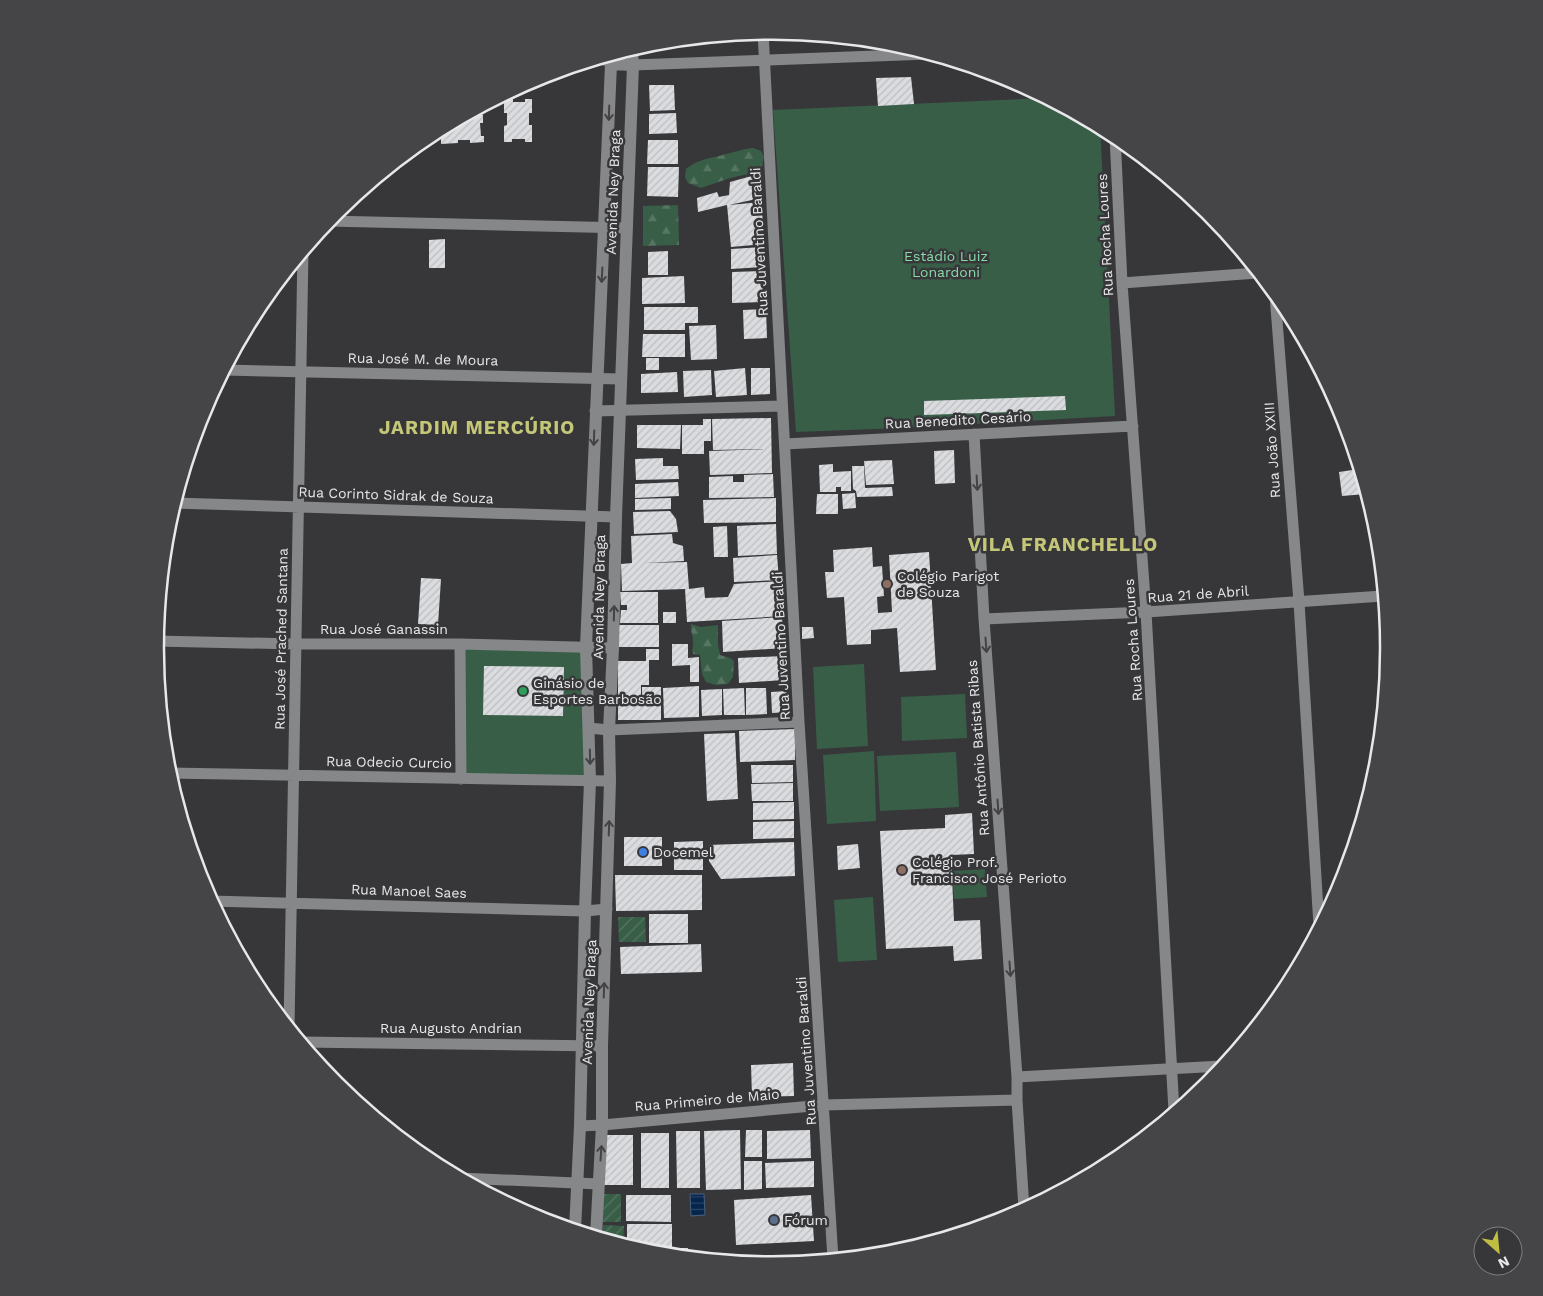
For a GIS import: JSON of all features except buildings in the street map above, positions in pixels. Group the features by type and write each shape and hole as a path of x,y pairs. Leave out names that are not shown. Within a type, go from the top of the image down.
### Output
{"street":[{"name":"Rua Juventino Baraldi","path":"764,40 799,722 833,1253"},
{"path":"615,61 633,65 903,55"},
{"name":"Avenida Ney Braga","path":"596,1230 602,1125 602,1046 610,780 609,730 634,56"},
{"name":"Avenida Ney Braga","path":"575,1224 580,1126 590,781 586,646 611,62"},
{"name":"Rua Rocha Loures","path":"1116,147 1122,283 1146,612 1174,1103"},
{"path":"338,222 627,228"},
{"name":"Rua José Prached Santana","path":"288,1017 303,261"},
{"path":"1122,283 1250,273"},
{"name":"Rua João XXIII","path":"1276,309 1299,602 1318,914"},
{"name":"Rua José M. de Moura","path":"231,370 621,379"},
{"path":"595,411 782,406"},
{"name":"Rua Benedito Cesário","path":"785,444 1133,426"},
{"name":"Rua Antônio Batista Ribas","path":"974,434 984,619 1018,1078 1017,1100 1023,1201"},
{"name":"Rua Corinto Sidrak de Souza","path":"181,503 616,517"},
{"name":"Rua 21 de Abril","path":"984,619 1146,612 1377,596"},
{"name":"Rua José Ganassin","path":"163,640 296,644 586,646 613,648"},
{"path":"460,644 461,779"},
{"path":"589,728 609,730 799,722"},
{"name":"Rua Odecio Curcio","path":"176,773 610,780"},
{"name":"Rua Manoel Saes","path":"219,901 585,911 607,909"},
{"name":"Rua Augusto Andrian","path":"308,1042 582,1044 602,1046"},
{"path":"1018,1078 1212,1067"},
{"name":"Rua Primeiro de Maio","path":"580,1126 824,1105 1017,1100"},
{"path":"474,1179 598,1184"}],"green space":[{"name":"Estádio Luiz Lonardoni","path":"1031,99 1076,121 1100,137 1115,416 796,432 773,110"},
{"path":"753,148 761,151 764,157 761,171 730,178 701,188 688,183 685,177 686,169 705,159"},
{"path":"678,205 679,245 643,246 643,206"},
{"path":"691,624 701,627 718,625 720,655 734,661 733,677 728,684 716,685 706,682 702,674 700,655 693,654 692,652"},
{"path":"464,648 584,649 585,777 464,776"},
{"path":"864,664 868,746 817,749 813,667"},
{"path":"965,694 967,738 902,741 901,697"},
{"path":"874,751 876,821 827,824 823,755"},
{"path":"956,752 959,807 880,811 877,756"},
{"path":"985,869 987,897 954,899 952,871"},
{"path":"873,897 877,960 838,962 834,900"},
{"path":"618,917 645,917 646,942 619,942"},
{"path":"603,1194 621,1194 621,1222 603,1222"},
{"path":"603,1225 624,1226 623,1237 603,1232"}],"water":[{"path":"690,1194 704,1194 705,1215 691,1216"}],"place":[{"name":"Colégio Parigot de Souza","path":"887,584"},
{"name":"Ginásio de Esportes Barbosão","path":"523,691"},
{"name":"Docemel","path":"643,852"},
{"name":"Colégio Prof. Francisco José Perioto","path":"902,870"},
{"name":"Fórum","path":"774,1220"}],"district":[{"name":"JARDIM MERCÚRIO","path":"477,427"},
{"name":"VILA FRANCHELLO","path":"1063,544"}]}
